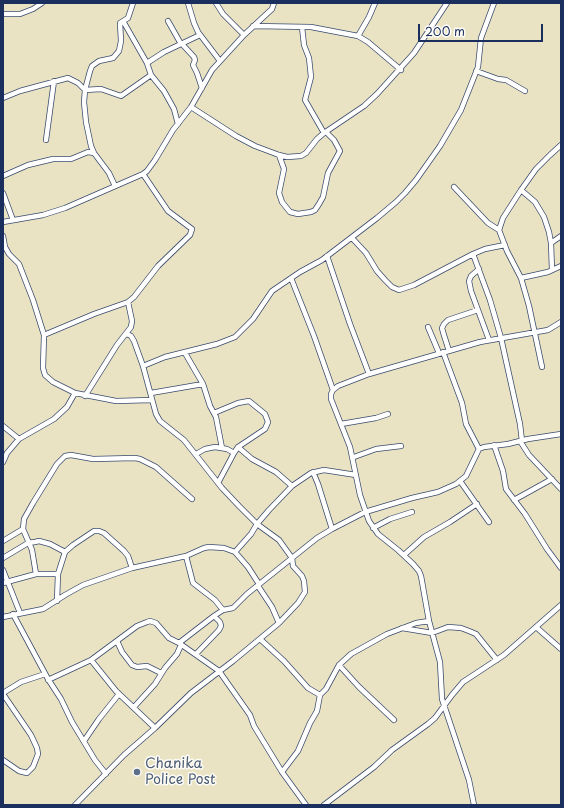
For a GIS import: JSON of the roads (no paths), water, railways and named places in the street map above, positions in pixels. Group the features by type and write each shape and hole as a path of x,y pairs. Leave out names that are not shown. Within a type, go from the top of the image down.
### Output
{"street":[{"path":"3,14 20,14 33,9 41,3"},
{"path":"115,186 109,173 94,153 90,141 84,102 85,90 92,66 99,61 113,58 119,51 121,41 119,26 122,21 126,20 130,15 133,3"},
{"path":"188,3 194,23 200,35 220,61"},
{"path":"216,3 223,14 244,35"},
{"path":"3,222 43,216 143,174 155,160 165,142 191,107 212,70 244,35 272,9 274,3"},
{"path":"358,36 369,18 375,3"},
{"path":"191,107 245,142 287,157 301,156 306,153 317,139 325,132 364,106 401,70 423,41 447,3"},
{"path":"143,366 165,356 185,353 235,337 253,319 272,291 327,256 352,238 396,202 416,180 449,132 461,110 476,71 481,38 494,3"},
{"path":"122,21 147,63 151,75 164,91 174,109 178,124"},
{"path":"168,21 181,44 194,57 195,60 192,65 197,73 202,88"},
{"path":"253,26 318,28 358,36 368,42 401,70"},
{"path":"279,155 284,168 279,193 287,210 298,214 315,210 322,197 328,174 340,151 334,140 325,132 305,103 311,77 309,58 304,45 302,27"},
{"path":"147,63 160,54 200,35"},
{"path":"476,71 498,79 506,80 525,91"},
{"path":"3,98 20,91 64,78 73,79 85,90 101,89 118,95 123,95 151,75"},
{"path":"46,140 54,81"},
{"path":"499,230 503,218 521,190 536,170 561,145"},
{"path":"3,176 28,165 53,160 72,159 88,152 94,153"},
{"path":"44,335 94,314 128,302 134,297 161,263 186,240 192,232 190,227 168,211 143,174"},
{"path":"454,188 488,223 499,230 520,278 542,367"},
{"path":"521,190 531,198 540,209 549,232 552,270"},
{"path":"3,194 13,220"},
{"path":"3,236 5,247 9,254 19,264 33,300 44,335 43,368 45,375 53,382 75,393 85,396 123,402 152,400"},
{"path":"551,243 561,236"},
{"path":"352,238 366,253 377,271 385,280 399,290 414,285 473,254 485,249 505,245"},
{"path":"473,254 490,300 501,338 520,424 521,441 529,455 561,489"},
{"path":"327,256 369,374"},
{"path":"520,278 552,270 561,266"},
{"path":"479,269 471,276 469,281 489,340"},
{"path":"291,278 333,390 331,399 354,457 356,475 365,512 373,528 378,534 404,555 419,571 423,582 429,621 440,662 441,691 444,707 466,768 474,805"},
{"path":"85,396 131,327 132,321 128,302"},
{"path":"450,350 442,328 444,324 448,320 478,310"},
{"path":"333,390 338,386 369,374 489,340 548,330 561,322"},
{"path":"134,707 155,684 161,673 177,654 180,644 214,616 223,610 233,608 317,538 332,528 365,512 438,492 460,481 470,469 478,449 466,424 462,403 441,353 428,327"},
{"path":"75,805 124,756 191,693 279,623 298,603 305,592 304,580 293,566 292,558 278,540 258,524 218,483 196,454 180,437 160,421 134,341 131,336 127,334"},
{"path":"185,353 203,384 208,402 217,420 222,448"},
{"path":"151,393 203,384"},
{"path":"3,462 7,453 19,438 54,419 67,407 75,393"},
{"path":"214,413 238,403 249,401 265,414 268,422 265,429 238,447 218,483"},
{"path":"341,424 376,418 388,414"},
{"path":"3,426 19,438"},
{"path":"478,449 489,445 508,444 561,434"},
{"path":"494,445 503,471 506,489 525,514 561,568"},
{"path":"354,457 376,449 401,446"},
{"path":"238,447 252,459 280,475 292,486"},
{"path":"196,454 210,448 227,449 234,453"},
{"path":"36,574 34,560 23,529 24,519 57,464 65,456 71,455 93,459 140,459 156,467 192,499"},
{"path":"235,552 269,510 292,486 313,472 324,470 356,475"},
{"path":"313,472 332,528"},
{"path":"514,500 552,479"},
{"path":"460,481 489,522"},
{"path":"404,555 424,537 477,504"},
{"path":"373,528 390,519 412,512"},
{"path":"3,541 23,529"},
{"path":"57,601 58,574 65,552 90,533 99,531 109,536 128,556 132,568"},
{"path":"3,558 28,543 39,541 65,552"},
{"path":"3,617 13,614 43,610 83,585 132,568 186,556 209,547 224,548 235,552 248,566 272,607 279,623"},
{"path":"186,556 193,583 215,600 223,610"},
{"path":"3,570 20,613"},
{"path":"3,583 36,574 58,574"},
{"path":"324,805 374,767 392,750 428,724 444,707 463,682 497,660 561,605"},
{"path":"13,614 48,680 61,699 72,722 95,760 106,774"},
{"path":"196,654 221,626 220,622 214,616"},
{"path":"48,680 91,660 137,626 150,621 156,623 169,638 196,654 219,671 250,715 254,726 282,772 306,805"},
{"path":"282,772 298,751 317,711 320,695 326,689 339,665 348,656 387,634 416,623 429,621"},
{"path":"402,628 432,633 448,627 469,630 476,634 497,660"},
{"path":"536,627 561,649"},
{"path":"260,639 284,661 308,688 320,695"},
{"path":"116,641 132,665 137,667 147,666 161,673"},
{"path":"91,660 119,694 155,728"},
{"path":"339,665 359,687 394,720"},
{"path":"3,760 19,771 27,773 33,766 38,754 37,748 31,735 3,694 21,682 45,674"},
{"path":"84,741 98,719 119,694"}],"place":[{"name":"Chanika Police Post","path":"137,772"}]}
